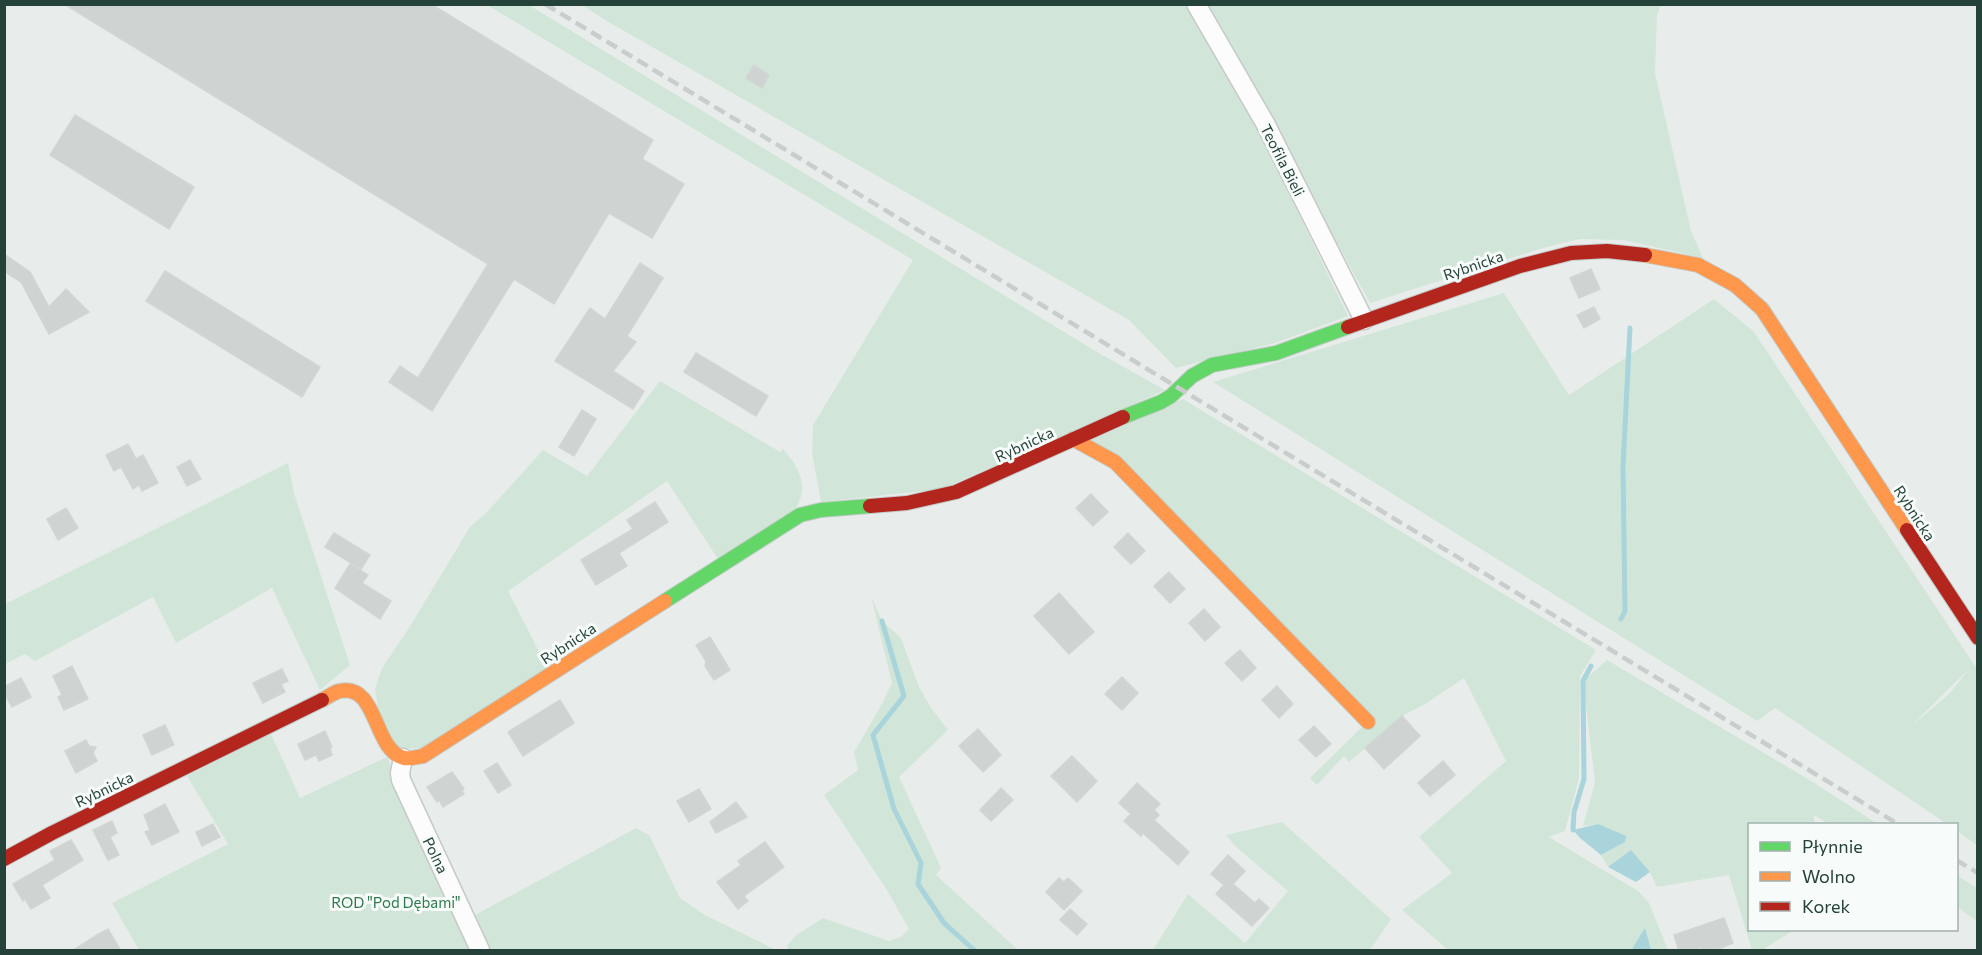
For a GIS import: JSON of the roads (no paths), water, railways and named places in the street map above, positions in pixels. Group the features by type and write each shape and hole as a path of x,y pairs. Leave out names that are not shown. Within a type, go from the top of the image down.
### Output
{"street":[{"name":"Teofila Bieli","path":"1198,9 1265,123 1364,320"},
{"name":"Rybnicka","path":"4,859 340,691 356,693 365,700 389,748 403,758 416,758 431,752 788,521 806,514 834,508 907,503 947,494 990,478 1073,439 1161,402 1172,396 1187,380 1202,369 1228,361 1276,352 1520,266 1571,254 1607,251 1698,265 1735,285 1762,309 1977,638"},
{"path":"1073,439 1115,462 1368,722"},
{"name":"Polna","path":"403,758 400,780 480,951"}],"water":[{"path":"1598,824 1626,836 1625,842 1601,855 1573,830"},
{"path":"1631,850 1650,872 1636,882 1608,867"},
{"path":"1645,928 1651,950 1633,950 1633,947"}],"waterway":[{"path":"1621,619 1625,611 1623,466 1630,328"},
{"path":"882,621 904,696 873,735 894,809 921,863 918,884 944,923 974,950"},
{"path":"1573,830 1574,812 1584,779 1583,681 1591,666"}],"railway":[{"path":"545,4 1896,823"},
{"path":"1958,861 1978,873"}],"park label":[{"name":"ROD \"Pod Dębami\"","path":"396,902"}]}
